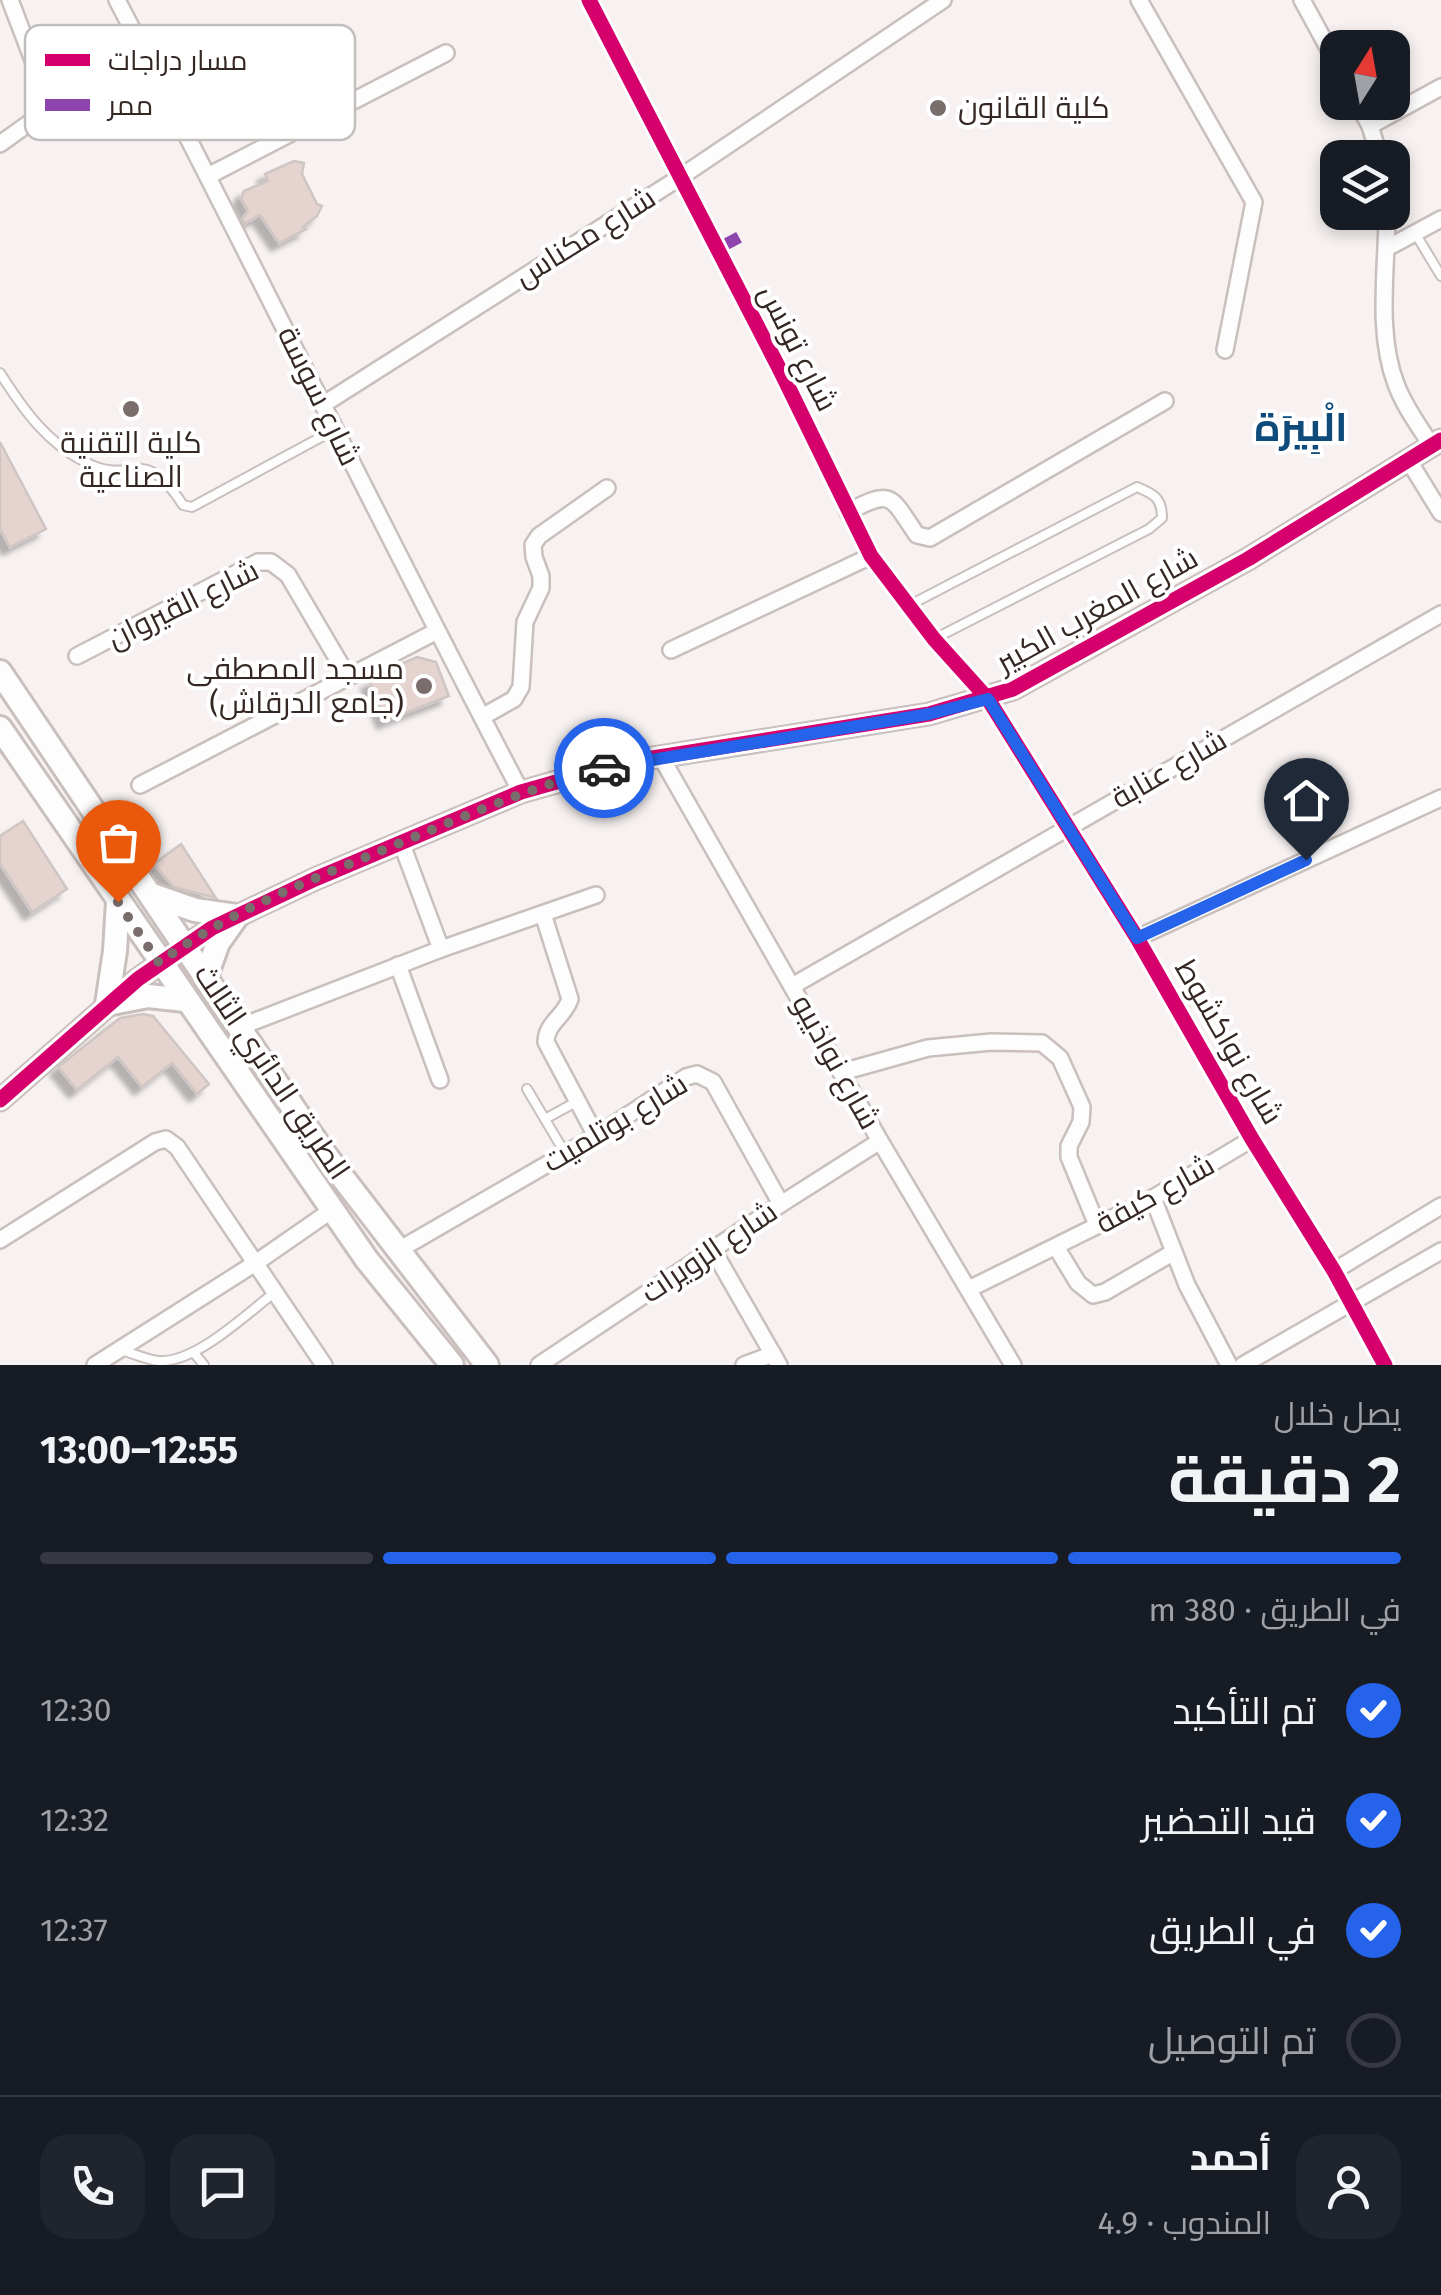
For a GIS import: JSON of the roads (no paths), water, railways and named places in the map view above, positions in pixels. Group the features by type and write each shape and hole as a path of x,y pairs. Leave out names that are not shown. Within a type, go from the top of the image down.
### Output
{"main road":[{"name":"الطريق الدائري الثالث","path":"0,672 323,1152 487,1365"},
{"name":"الطريق الدائري الثالث","path":"0,728 367,1260 452,1365"},
{"path":"152,895 196,910 237,916"},
{"path":"118,902 108,1004 148,996 185,1000"},
{"path":"206,976 224,932 237,916"}],"street":[{"path":"10,0 25,39"},
{"name":"شارع سوسة","path":"117,0 130,25"},
{"name":"شارع تونس","path":"589,0 871,556 934,639 988,699"},
{"name":"شارع مكناس","path":"324,404 679,178 943,0"},
{"path":"1139,0 1254,202 1225,350"},
{"path":"1302,0 1320,33"},
{"path":"355,100 446,53"},
{"path":"1370,126 1441,87"},
{"path":"1367,120 1374,140"},
{"path":"0,144 25,126"},
{"name":"شارع سوسة","path":"189,140 521,792"},
{"path":"208,176 278,140"},
{"path":"1388,248 1441,220"},
{"path":"1388,230 1385,339 1389,361 1396,386 1436,442"},
{"path":"848,512 876,497 884,498 893,501 917,534 930,538 1165,401"},
{"name":"شارع المغرب الكبير","path":"0,1100 159,963 237,916 521,792 627,762 929,714 988,699 1013,689 1248,559 1436,442"},
{"path":"1409,461 1441,513"},
{"path":"482,717 514,699 521,686 525,622 541,588 534,545 539,536 607,488"},
{"path":"671,650 871,556"},
{"name":"شارع القيروان","path":"77,656 258,562 271,562 288,575 348,677"},
{"name":"شارع عنابة","path":"794,984 1441,614"},
{"path":"140,784 436,631"},
{"name":"شارع نواكشوط","path":"988,699 1137,938 1252,1139 1334,1271 1385,1365"},
{"name":"شارع نواذيبو","path":"661,757 794,984 880,1142 1014,1365"},
{"path":"1137,938 1441,798"},
{"path":"401,842 441,948"},
{"path":"240,1027 441,948 596,895"},
{"path":"543,914 570,999 566,1010 549,1028 546,1042 596,1136"},
{"path":"398,965 440,1080"},
{"path":"842,1072 900,1054 960,1044 1028,1042 1048,1046 1060,1058 1082,1107 1083,1116 1069,1146 1069,1156 1097,1225"},
{"name":"شارع بوتلميت","path":"397,1251 596,1136 686,1077 702,1074 720,1094 780,1204"},
{"path":"0,1240 155,1142 166,1139 178,1147 324,1365"},
{"name":"شارع كيفة","path":"970,1288 1153,1198 1252,1139"},
{"name":"شارع الزويرات","path":"539,1365 880,1142"},
{"path":"1153,1198 1197,1306 1229,1365"},
{"path":"1334,1271 1441,1206"},
{"path":"95,1365 332,1210"},
{"name":"شارع كيفة","path":"1056,1247 1078,1283 1093,1295 1174,1252"},
{"path":"713,1250 776,1360 744,1365"},
{"path":"1244,1365 1441,1251"}],"lane":[{"path":"1415,234 1441,276"},
{"path":"0,373 29,418 57,443 86,463 113,472 154,470 182,505 192,506 336,429"},
{"path":"908,606 1137,488 1154,494 1162,504 1162,518 1149,529 934,639"},
{"path":"527,1089 565,1154"},
{"path":"545,1119 577,1102"},
{"path":"120,1349 157,1361 178,1359 194,1353 274,1293"},
{"path":"194,1353 204,1365"}],"place":[{"name":"كلية القانون","path":"938,108"},
{"name":"كلية التقنية الصناعية","path":"131,409"},
{"name":"مسجد المصطفى (جامع الدرقاش)","path":"424,686"}],"district":[{"name":"الْبِيرَة","path":"1301,427"}]}
